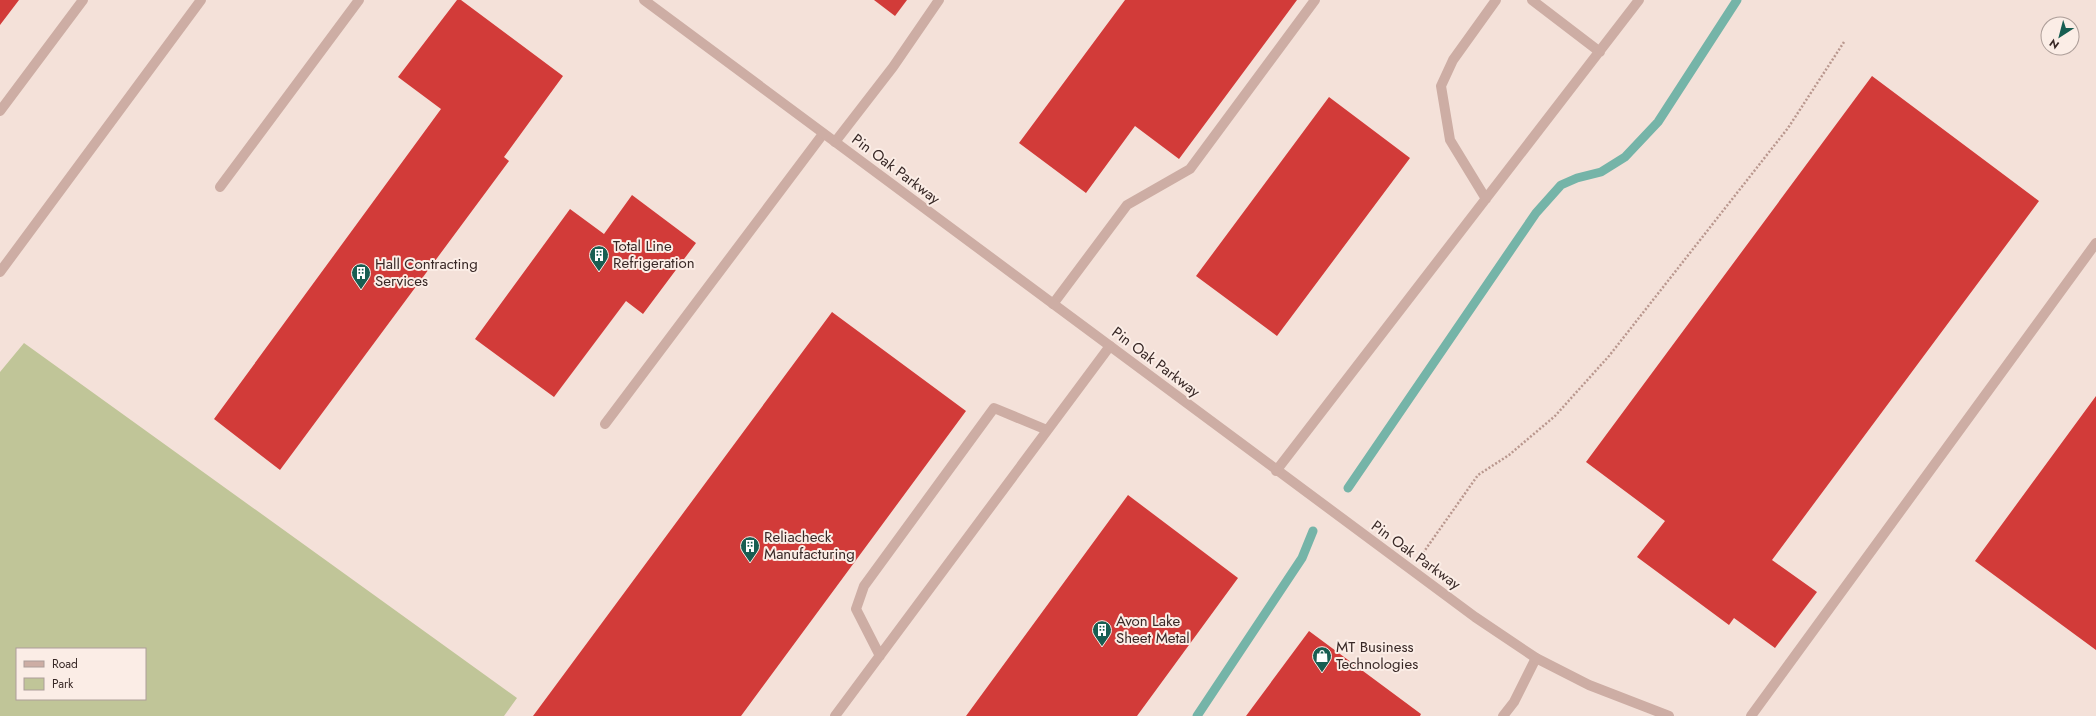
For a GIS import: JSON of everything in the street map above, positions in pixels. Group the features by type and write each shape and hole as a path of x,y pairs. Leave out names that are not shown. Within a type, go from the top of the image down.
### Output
{"street":[{"path":"0,111 83,0"},
{"path":"0,272 201,0"},
{"path":"220,187 359,0"},
{"name":"Pin Oak Parkway","path":"644,0 1276,471 1475,617 1536,658 1589,685 1669,716"},
{"path":"835,142 893,67 939,0"},
{"path":"1053,304 1127,204 1190,169 1315,0"},
{"path":"1486,198 1450,140 1441,86 1453,60 1496,0"},
{"path":"1532,0 1600,52"},
{"path":"1276,471 1639,0"},
{"path":"605,424 823,134"},
{"path":"1750,716 2096,243"},
{"path":"835,716 1110,346"},
{"path":"880,656 856,609 864,586 994,408 1047,430"},
{"path":"1503,716 1514,702 1536,658"}],"path":[{"path":"1411,570 1478,474 1509,455 1555,416 1608,356 1788,128 1844,42"}],"green space":[{"path":"24,343 517,698 504,716 0,716 0,372"}],"building":[{"path":"0,0 19,0 0,25"},
{"name":"Hall Contracting Services","path":"457,0 461,0 563,76 504,157 509,161 280,470 214,419 441,109 398,77"},
{"path":"874,0 907,0 895,16"},
{"path":"1125,0 1297,0 1179,159 1135,126 1086,193 1019,143"},
{"path":"1872,76 2039,201 1772,560 1817,592 1775,648 1734,618 1729,625 1637,557 1665,521 1586,462"},
{"path":"1329,97 1410,158 1277,336 1196,276"},
{"name":"Total Line Refrigeration","path":"632,195 696,243 643,314 626,301 554,397 475,339 570,209 604,234"},
{"name":"Reliacheck Manufacturing","path":"832,312 966,411 741,716 533,716"},
{"path":"2096,396 2096,650 1975,561"},
{"name":"Avon Lake Sheet Metal","path":"1128,495 1238,578 1137,716 966,716"},
{"name":"MT Business Technologies","path":"1309,631 1421,714 1420,716 1246,716"}],"waterway":[{"path":"1348,488 1536,213 1561,185 1577,178 1601,172 1625,157 1658,122 1737,0"},
{"path":"1197,716 1302,558 1313,531"}],"place":[{"name":"Total Line Refrigeration","path":"599,272"},
{"name":"Hall Contracting Services","path":"361,290"},
{"name":"Reliacheck Manufacturing","path":"750,563"},
{"name":"Avon Lake Sheet Metal","path":"1102,647"},
{"name":"MT Business Technologies","path":"1322,673"}]}
